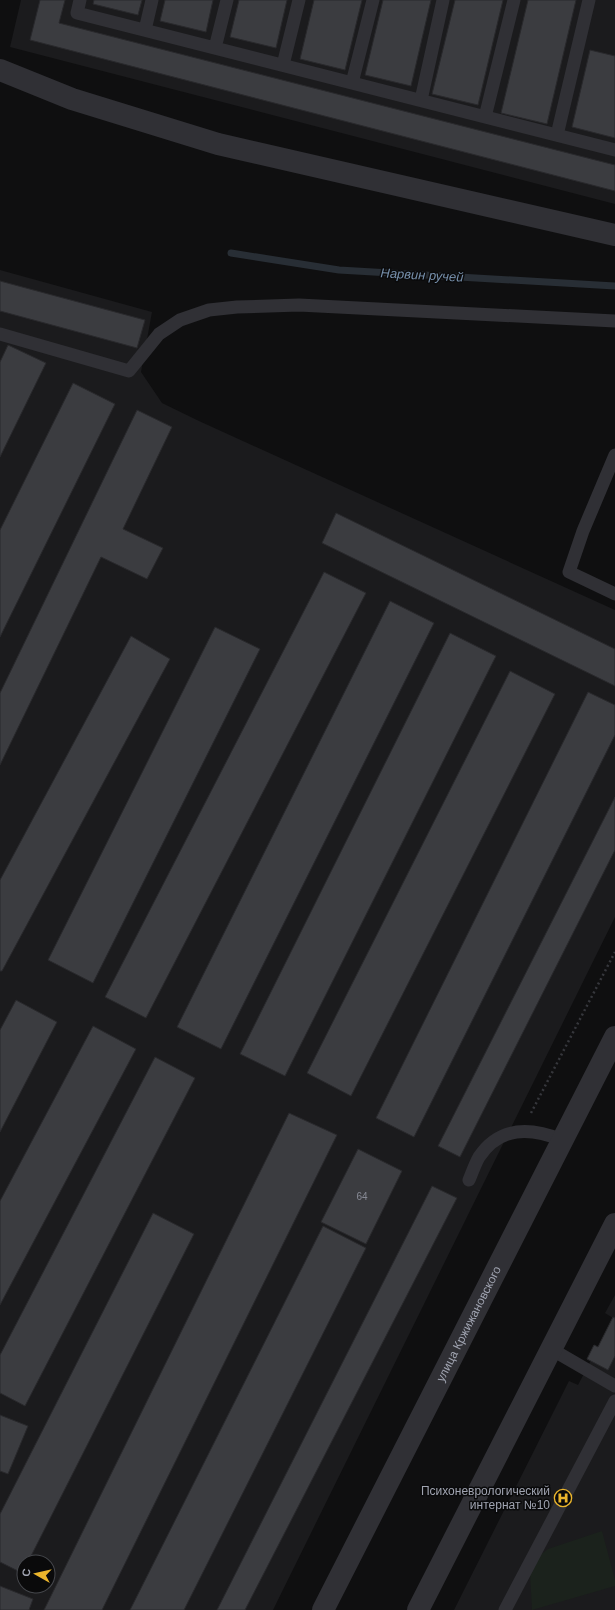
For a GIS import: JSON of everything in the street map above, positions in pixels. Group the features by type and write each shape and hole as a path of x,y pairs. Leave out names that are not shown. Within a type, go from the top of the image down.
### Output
{"street":[{"path":"0,70 72,98 218,144 615,234"},
{"name":"улица Кржижановского","path":"323,1610 615,1037"},
{"path":"418,1610 615,1224"}],"lane":[{"path":"80,0 77,13 615,150"},
{"path":"145,30 152,0"},
{"path":"215,48 227,0"},
{"path":"283,65 299,0"},
{"path":"352,83 373,0"},
{"path":"421,100 443,0"},
{"path":"485,117 514,0"},
{"path":"557,135 589,0"},
{"path":"0,334 129,371 159,334 180,320 209,310 237,307 299,305 615,321"},
{"path":"615,455 569,572 615,594"},
{"path":"469,1180 479,1157 493,1142 510,1132 528,1131 549,1134 562,1140"},
{"path":"551,1349 615,1386"},
{"path":"505,1610 615,1401"}],"path":[{"path":"528,1131 532,1111 615,952"}],"shaded area":[{"path":"21,0 615,0 615,204 10,47"},
{"path":"0,270 152,312 141,372 162,403 615,610 615,917 273,1610 0,1610"},
{"name":"Психоневрологический интернат №10","path":"615,1295 615,1610 454,1610 569,1381 578,1385 613,1318 605,1313"},
{"path":"602,1531 615,1580 615,1586 532,1610 530,1574 539,1556 548,1549"}],"building":[{"path":"40,0 65,0 59,23 615,165 615,191 30,40"},
{"path":"94,0 142,0 138,15 93,4"},
{"path":"165,0 213,0 206,32 160,21"},
{"path":"239,0 287,0 276,48 230,37"},
{"path":"314,0 362,0 345,70 300,59"},
{"path":"383,0 431,0 411,86 365,75"},
{"path":"455,0 503,0 478,105 432,94"},
{"path":"528,0 576,0 547,124 501,113"},
{"path":"590,50 615,56 615,138 572,127"},
{"path":"0,281 145,320 137,348 0,311"},
{"path":"8,345 46,363 0,457 0,362"},
{"path":"73,383 115,404 0,637 0,530"},
{"path":"137,410 172,427 123,529 163,548 147,579 101,557 0,765 0,693"},
{"path":"336,513 615,649 615,686 322,543"},
{"path":"324,572 366,593 146,1018 105,997"},
{"path":"390,601 434,623 221,1049 177,1027"},
{"path":"215,627 260,649 93,983 48,960"},
{"path":"450,633 496,656 285,1076 240,1054"},
{"path":"131,636 170,659 2,971 0,971 0,880"},
{"path":"510,671 555,694 351,1096 307,1073"},
{"path":"588,692 615,705 615,735 414,1137 376,1118"},
{"path":"615,797 615,850 460,1157 438,1146"},
{"path":"16,1000 57,1022 0,1132 0,1030"},
{"path":"93,1026 136,1049 0,1305 0,1201"},
{"path":"155,1057 195,1078 25,1406 0,1393 0,1355"},
{"path":"289,1113 337,1135 102,1610 44,1610 52,1594 56,1594 56,1586"},
{"path":"358,1149 402,1171 366,1244 321,1222"},
{"path":"432,1186 457,1198 245,1610 217,1610"},
{"path":"153,1213 194,1234 32,1554 16,1554 16,1570 0,1562 0,1514"},
{"path":"323,1226 366,1248 184,1610 130,1610"},
{"path":"613,1317 615,1318 615,1356 608,1370 587,1359 594,1345 598,1347"},
{"path":"0,1415 28,1426 8,1474 0,1471"},
{"path":"0,1586 16,1592 16,1594 20,1594 33,1599 29,1610 0,1610"}],"waterway":[{"name":"Нарвин ручей","path":"231,253 339,270 615,286"}],"place":[{"name":"Психоневрологический интернат №10","path":"563,1498"}]}
